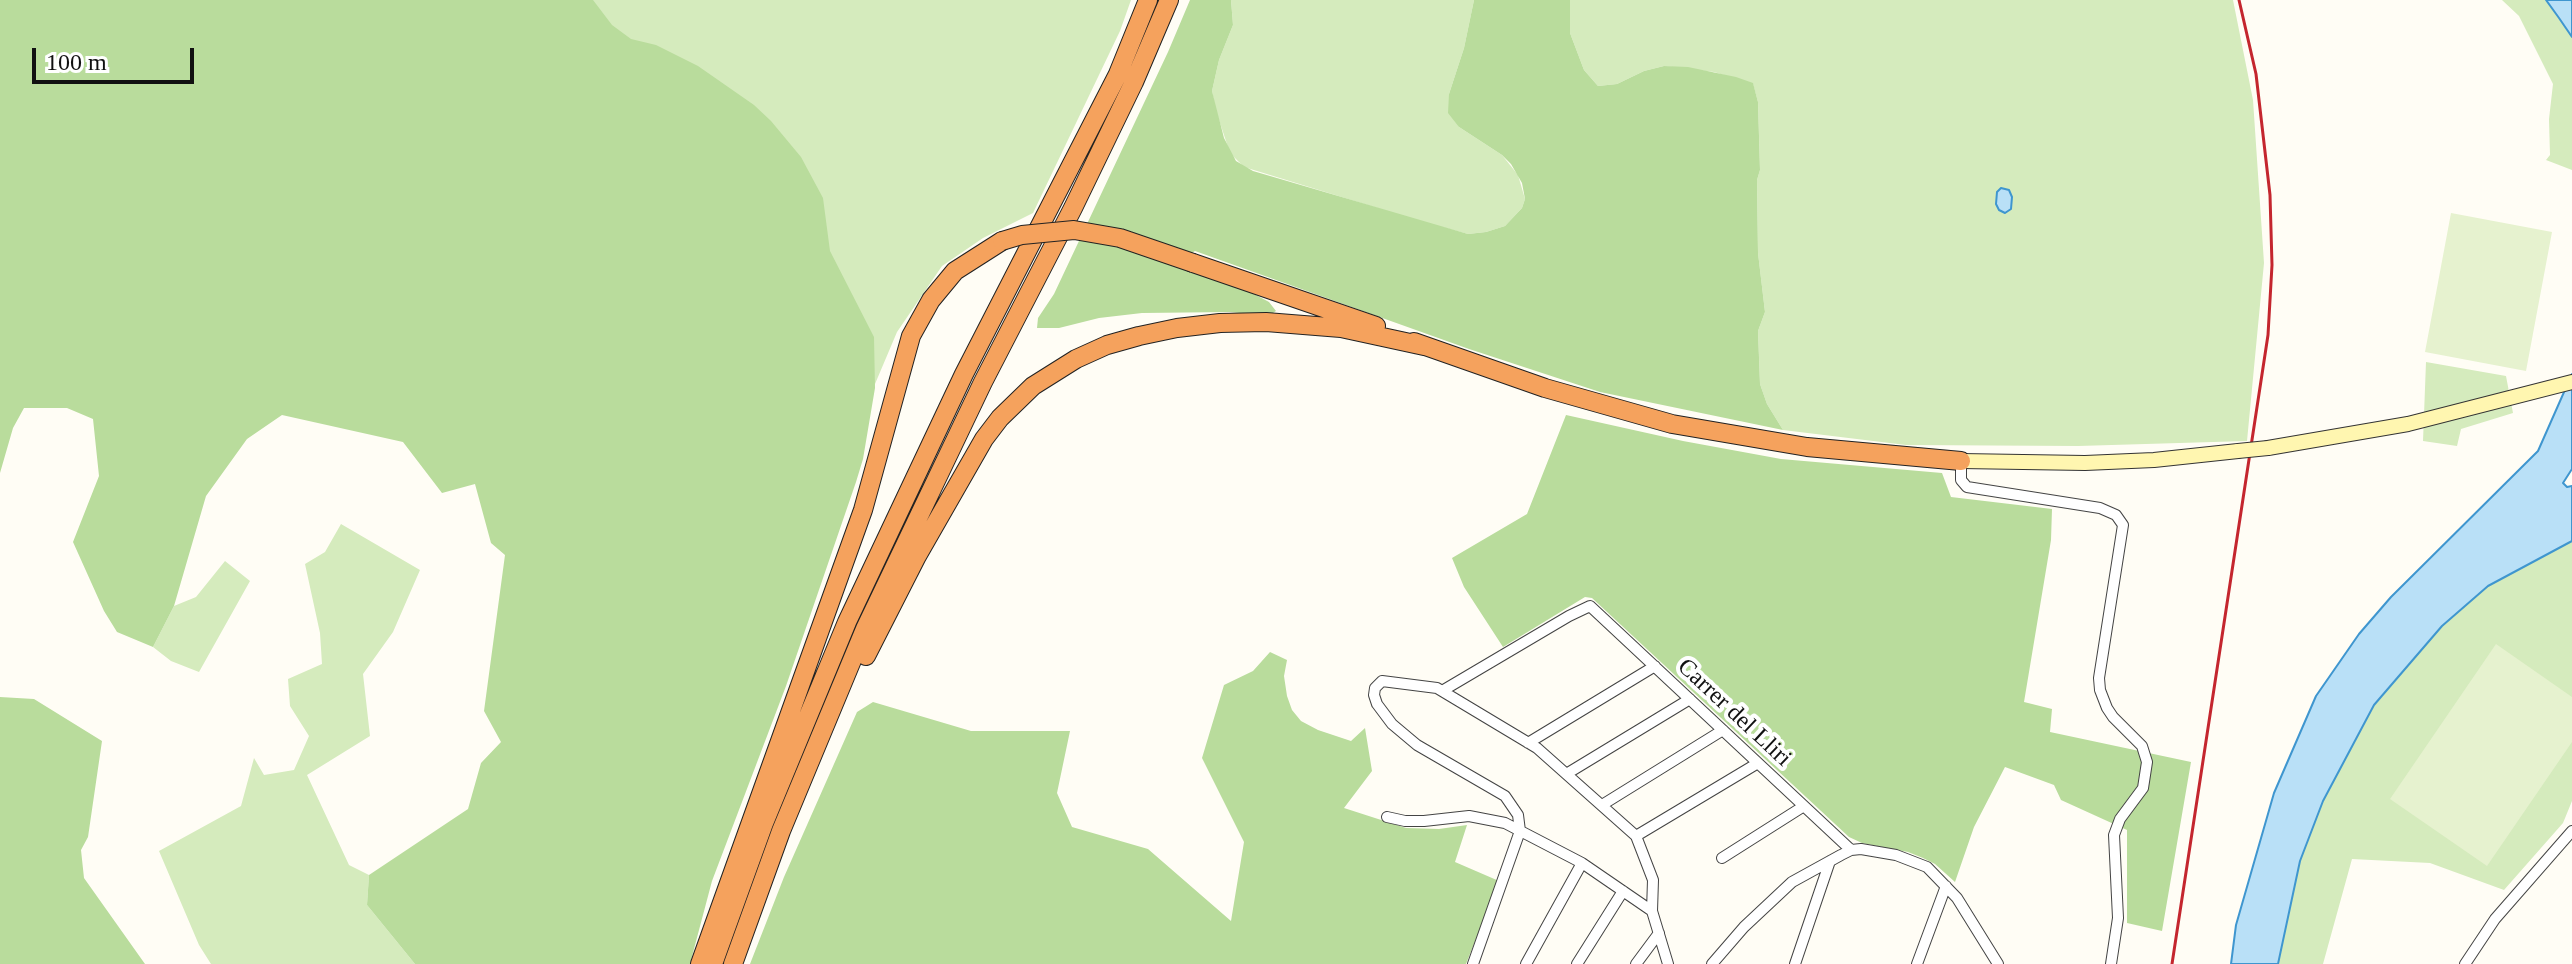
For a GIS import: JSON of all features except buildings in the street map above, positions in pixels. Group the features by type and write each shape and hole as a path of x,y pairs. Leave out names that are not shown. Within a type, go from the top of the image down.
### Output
{"highway":[{"path":"713,964 769,809 847,622 964,374 1118,74 1148,0"},
{"path":"733,964 781,831 865,629 921,508 1134,82 1169,0"},
{"path":"700,964 863,510 911,336 931,300 955,271 1002,241 1022,235 1074,230 1120,238 1545,388 1672,424 1807,447 1961,461"},
{"path":"810,761 841,707 917,556 984,439 1006,412 1050,374 1107,345 1177,328 1220,323 1266,322 1318,326 1424,346"}],"main road":[{"path":"1961,461 2085,463 2154,460 2268,448 2408,424 2572,382"}],"street":[{"path":"1961,461 1961,480 1967,487 2100,508 2110,511 2120,520 2123,532 2099,678 2100,690 2113,717 2142,746 2147,762 2143,788 2120,819 2114,835 2118,918 2111,964"},
{"name":"Carrer del Lliri","path":"1442,691 1590,606 1851,850"},
{"path":"1528,743 1655,666"},
{"path":"1473,964 1520,831 1518,815 1505,796 1411,740 1383,715 1374,695 1382,681 1442,691 1528,743 1568,773 1636,836 1653,880 1652,911 1668,964"},
{"path":"1568,773 1690,699"},
{"path":"1602,805 1723,730"},
{"path":"1636,836 1758,763"},
{"path":"1722,858 1804,806"},
{"path":"1387,817 1405,821 1469,816 1489,818 1582,863 1652,911"},
{"path":"2465,964 2495,919 2572,831"},
{"path":"1712,964 1771,900 1792,882 1851,850 1896,855 1927,867 1957,898 1998,964"},
{"path":"1795,964 1830,861"},
{"path":"1526,964 1582,863"},
{"path":"1917,964 1946,886"},
{"path":"1577,964 1623,891"},
{"path":"1636,964 1659,933"}],"green space":[{"path":"0,0 593,0 612,25 631,39 656,45 698,66 754,105 801,157 823,198 830,251 874,337 875,388 856,482 786,686 712,881 690,964 415,964 367,905 369,875 468,809 481,763 501,742 484,711 505,555 491,543 475,484 442,493 403,442 282,415 247,439 206,496 174,606 153,647 117,632 104,611 73,542 99,476 93,419 67,408 24,408 13,428 0,473"},
{"path":"581,0 1131,0 1120,31 1033,213 983,238 942,266 897,332 864,410 615,40"},
{"path":"1190,0 1231,0 1233,25 1219,60 1212,91 1224,138 1236,161 1253,171 1468,234 1505,226 1522,208 1525,199 1522,183 1511,164 1459,127 1448,113 1449,94 1464,48 1474,0 1570,0 1570,33 1584,70 1598,86 1617,84 1644,71 1664,66 1688,67 1753,83 1758,102 1758,253 1765,312 1758,331 1760,384 1767,404 1783,430 1600,392 1469,349 1195,251 1185,257 1269,302 1276,311 1268,316 1230,312 1142,313 1099,318 1059,328 1037,328 1038,318 1054,294"},
{"path":"1231,0 1474,0 1464,48 1449,94 1459,127 1502,155 1518,175 1525,199 1522,208 1505,226 1468,234 1244,167 1230,153 1212,91 1219,60 1233,25"},
{"path":"1570,0 2233,0 2253,100 2264,263 2247,441 2078,446 1906,445 1783,430 1767,404 1760,384 1758,331 1765,312 1758,253 1758,102 1753,84 1714,72 1664,66 1644,71 1617,84 1598,86 1584,70 1570,33"},
{"path":"2502,0 2546,0 2572,37 2572,170 2546,160 2550,155 2549,119 2553,84 2519,16"},
{"path":"2451,213 2552,232 2526,371 2425,352"},
{"path":"2426,362 2506,376 2513,413 2461,429 2457,446 2423,441"},
{"path":"1566,415 1781,459 1942,473 1951,497 2052,509 2051,540 2024,702 2052,709 2050,732 2191,762 2162,931 2127,923 2127,830 2061,800 2054,785 2005,767 1974,827 1955,882 1923,858 1849,837 1592,598 1585,597 1503,647 1464,587 1452,558 1527,514"},
{"path":"341,524 420,570 393,632 363,674 370,736 307,775 349,865 369,875 367,905 415,964 211,964 199,945 159,851 241,806 254,758 264,775 294,770 309,736 290,706 288,679 322,664 320,633 305,564 325,552"},
{"path":"2572,541 2572,801 2563,823 2504,890 2430,863 2352,859 2323,964 2278,964 2300,861 2323,801 2374,706 2442,626 2488,586"},
{"path":"225,561 250,581 199,672 171,661 153,647 174,606 196,597"},
{"path":"2496,644 2572,697 2572,742 2487,866 2390,799"},
{"path":"1270,652 1287,660 1284,676 1287,696 1292,710 1301,721 1351,741 1365,728 1372,771 1344,808 1406,828 1439,829 1467,825 1455,862 1499,881 1466,964 750,964 784,877 857,712 873,702 971,731 1070,731 1057,793 1072,827 1148,849 1231,921 1244,842 1202,758 1224,685 1253,671"},
{"path":"0,697 34,699 102,741 88,837 81,850 84,878 145,964 0,964"}],"water":[{"path":"2546,0 2572,0 2572,37 2559,18"},
{"path":"2001,188 2009,190 2012,197 2011,209 2005,213 1996,204 1997,192"},
{"path":"2572,374 2572,469 2563,483 2567,487 2572,486 2572,541 2488,586 2442,626 2374,705 2323,801 2300,861 2278,964 2231,964 2236,925 2274,793 2316,696 2359,634 2391,597 2538,451"}],"railway":[{"path":"2172,964 2268,335 2272,265 2270,195 2256,74 2239,0"}]}
